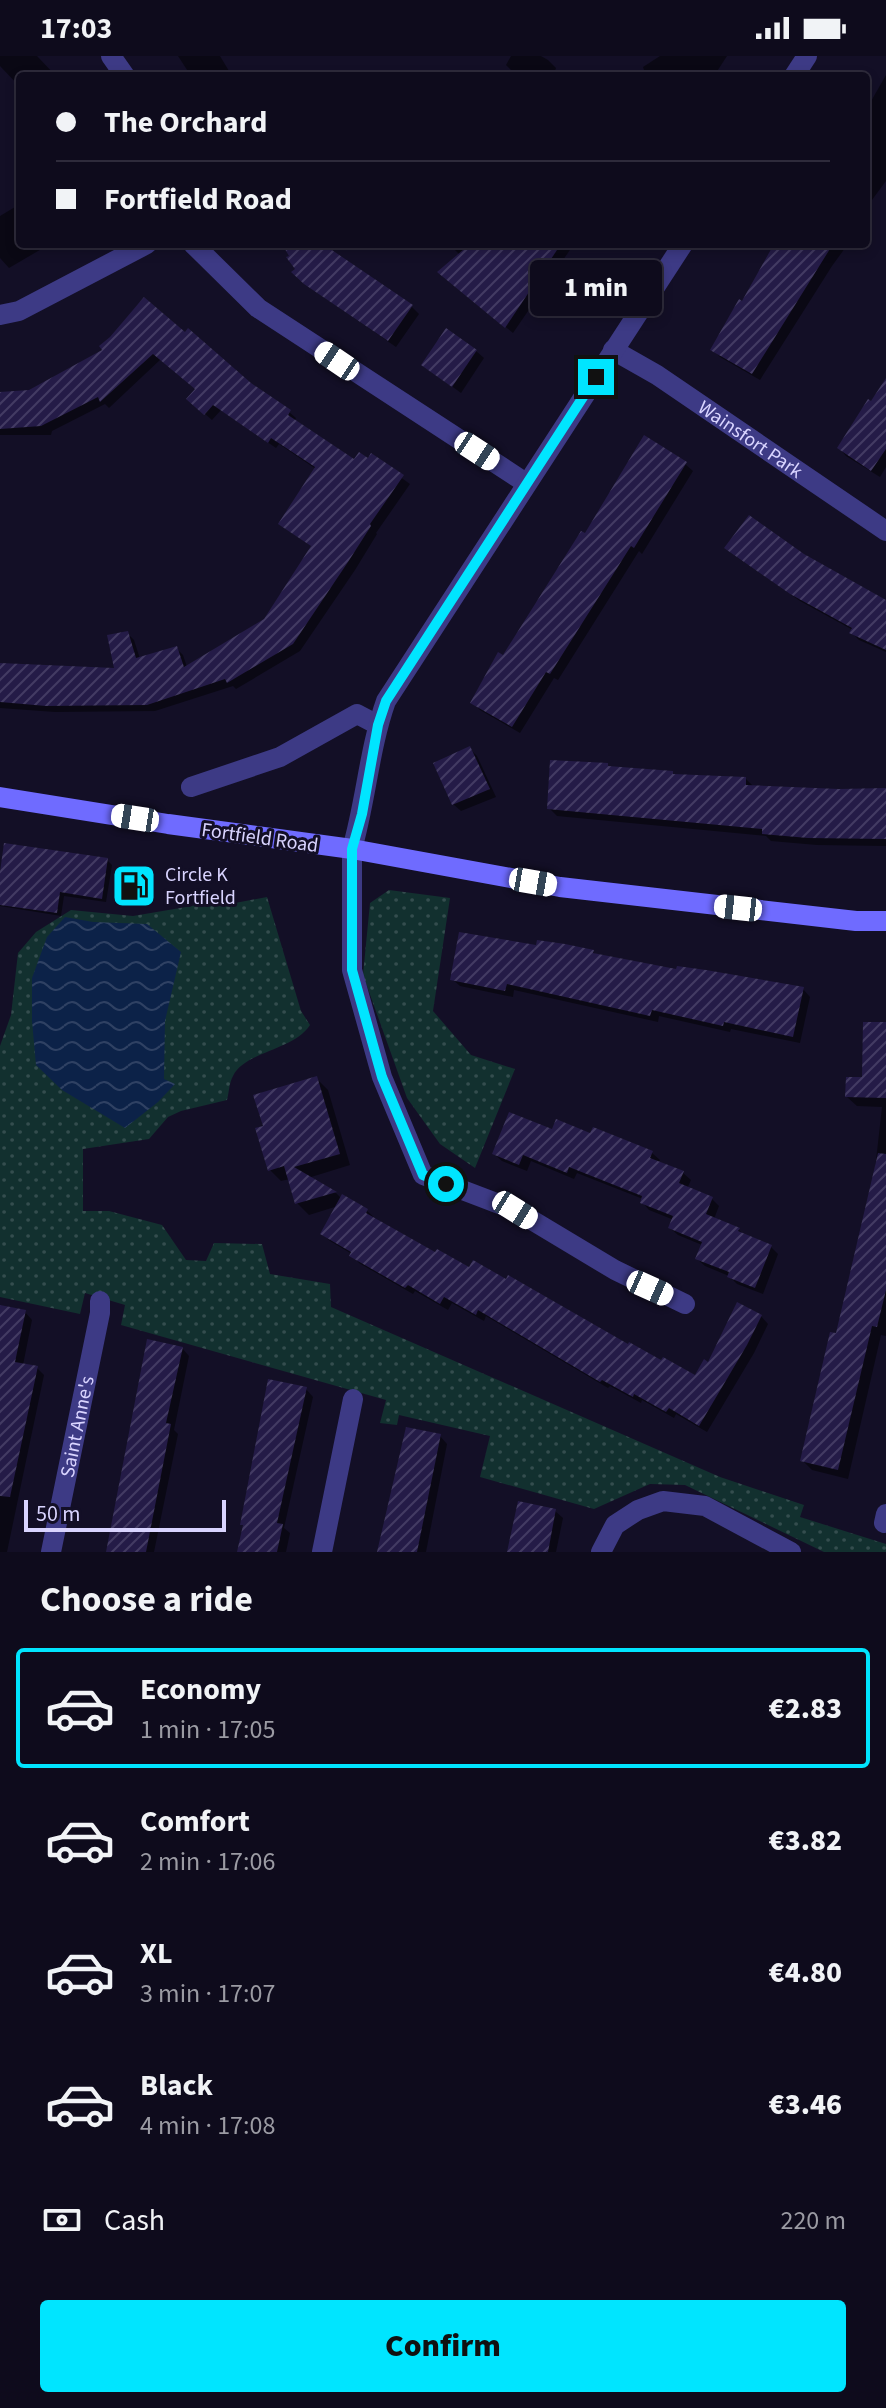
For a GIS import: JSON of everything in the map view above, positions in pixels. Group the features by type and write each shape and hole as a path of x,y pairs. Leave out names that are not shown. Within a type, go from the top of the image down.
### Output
{"main road":[{"name":"Fortfield Road","path":"0,797 352,849 560,887 856,921 886,921"}],"street":[{"path":"0,315 19,311 139,248"},
{"path":"197,248 258,308 526,483"},
{"path":"680,248 386,701 378,725 362,814 352,849 352,970 382,1077 423,1175 515,1210 615,1270 685,1304"},
{"name":"Wainsfort Park","path":"613,350 657,375 886,531"},
{"path":"191,787 280,757 357,714 378,725"},
{"name":"Saint Anne's","path":"51,1552 100,1301"},
{"path":"322,1552 353,1399"},
{"path":"601,1552 615,1525 638,1510 663,1501 705,1506 791,1552"}],"green space":[{"path":"389,890 450,898 433,1011 471,1055 515,1069 475,1168 440,1144 407,1098 363,975 370,903"},
{"path":"267,897 301,1011 310,1025 302,1034 239,1068 232,1079 227,1100 168,1117 149,1139 83,1149 83,1211 109,1211 162,1225 186,1260 206,1261 214,1243 262,1244 270,1274 330,1284 331,1307 720,1477 804,1505 800,1517 886,1544 886,1552 824,1552 685,1485 650,1484 594,1509 480,1477 490,1436 399,1415 397,1425 380,1423 386,1400 121,1325 125,1305 85,1293 80,1314 0,1297 0,1046 11,1015 18,953 36,932 71,910 133,916 192,906 205,899 235,903"}],"water":[{"path":"65,917 93,922 147,924 181,952 165,1021 164,1079 175,1084 125,1128 62,1090 36,1065 32,978 47,937"}],"building":[{"path":"284,248 329,248 413,305 388,341 304,284 291,272 295,269 286,257 289,256"},
{"path":"465,248 558,248 505,328 437,272"},
{"path":"772,248 831,248 752,374 710,350 739,299 742,301"},
{"path":"144,297 185,332 188,328 251,383 291,410 288,415 354,459 359,452 368,458 371,453 404,475 293,644 227,683 225,679 147,705 46,706 0,702 0,663 114,668 107,635 128,631 136,658 177,646 184,667 264,619 311,546 278,524 315,467 271,438 268,443 213,405 204,415 186,399 195,389 153,354 100,402 98,397 41,426 0,429 0,392 29,390 102,350 99,346"},
{"path":"446,328 477,350 452,387 421,365"},
{"path":"886,378 886,449 871,471 837,448 868,399 871,401"},
{"path":"644,435 687,462 634,548 631,546 550,674 546,672 512,727 470,703 498,652 503,655 581,531 585,533"},
{"path":"749,515 804,554 886,600 886,650 849,633 852,628 790,594 724,548"},
{"path":"470,746 490,789 452,805 433,763"},
{"path":"550,760 608,763 608,766 673,771 673,774 746,777 746,785 886,788 886,839 762,834 762,829 547,809"},
{"path":"4,843 108,858 102,899 60,892 57,913 0,905"},
{"path":"459,932 536,945 537,940 565,944 594,950 593,953 676,969 677,966 706,970 804,987 793,1037 652,1010 650,1016 507,984 505,991 450,980"},
{"path":"863,1022 886,1022 886,1098 845,1097 846,1077 862,1077"},
{"path":"317,1076 340,1154 294,1167 337,1192 295,1204 284,1166 268,1171 255,1128 263,1126 253,1095"},
{"path":"509,1112 552,1129 556,1119 590,1133 593,1127 653,1151 650,1158 684,1171 679,1183 713,1197 706,1214 772,1245 755,1288 727,1277 729,1272 695,1259 702,1242 668,1228 673,1216 640,1203 642,1196 569,1167 567,1173 523,1155 519,1165 492,1154"},
{"path":"878,1153 886,1154 886,1290 877,1327 872,1326 838,1470 800,1461 830,1332 836,1333"},
{"path":"342,1194 368,1209 366,1213 435,1252 437,1249 469,1267 473,1260 506,1279 508,1275 628,1344 661,1360 663,1357 695,1375 704,1359 708,1362 737,1302 762,1315 699,1426 669,1408 666,1412 634,1394 633,1397 602,1380 600,1382 478,1310 476,1315 444,1297 440,1304 349,1256 351,1252 320,1234"},
{"path":"0,1305 26,1310 15,1362 38,1366 10,1497 0,1496"},
{"path":"147,1339 183,1347 166,1423 171,1424 146,1552 106,1552"},
{"path":"268,1379 307,1387 277,1523 283,1524 277,1552 237,1552 243,1525 240,1525"},
{"path":"406,1427 441,1434 417,1552 377,1552"},
{"path":"518,1501 556,1509 548,1552 507,1552"}],"place":[{"name":"Circle K Fortfield","path":"134,886"}],"route":[{"path":"446,1184 423,1175 382,1077 352,970 352,849 362,814 378,725 386,701 596,377"}]}
